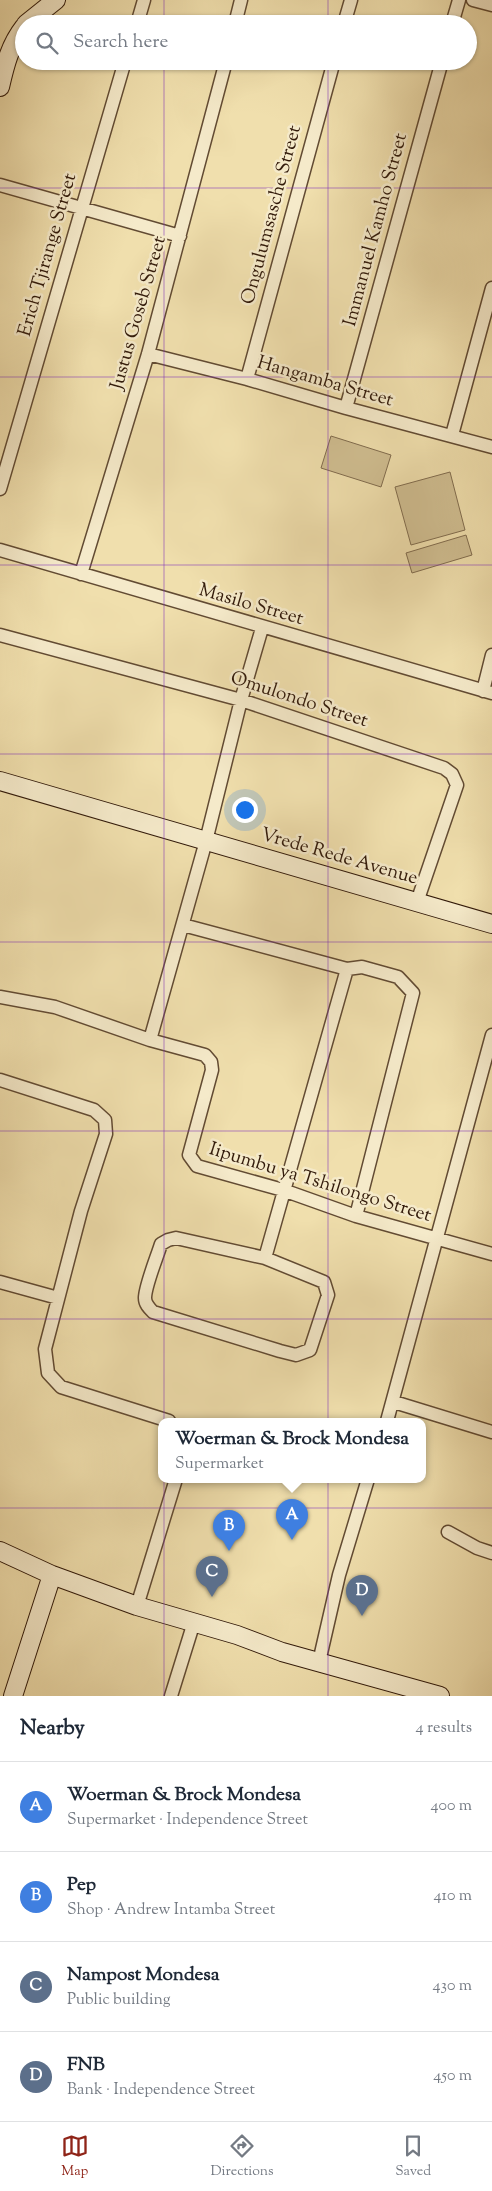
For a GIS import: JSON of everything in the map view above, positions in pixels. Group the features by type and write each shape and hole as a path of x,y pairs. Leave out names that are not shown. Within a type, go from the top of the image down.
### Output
{"street":[{"path":"37,15 56,0"},
{"path":"140,15 144,0"},
{"path":"237,15 241,0"},
{"path":"347,15 351,0"},
{"path":"455,15 459,0"},
{"path":"473,0 492,5"},
{"path":"0,87 7,56 15,38"},
{"name":"Erich Tjirange Street","path":"0,489 123,70"},
{"name":"Justus Goseb Street","path":"81,574 148,354 224,70"},
{"name":"Ongulumsasche Street","path":"247,379 332,70"},
{"name":"Immanuel Kamho Street","path":"346,408 440,70"},
{"path":"0,185 180,236"},
{"path":"452,436 492,288"},
{"name":"Hangamba Street","path":"148,354 247,379 492,447"},
{"name":"Masilo Street","path":"0,550 262,628 488,692"},
{"path":"150,1040 206,841 241,700 262,628"},
{"name":"Omulondo Street","path":"0,635 241,700 444,768 452,774 457,785 417,902"},
{"path":"488,692 492,655"},
{"name":"Vrede Rede Avenue","path":"0,782 492,924"},
{"path":"182,925 347,969 362,967 398,976 413,993 356,1216"},
{"path":"265,1258 347,969"},
{"name":"Iipumbu ya Tshilongo Street","path":"0,997 54,1007 150,1040 205,1056 211,1062 212,1070 189,1155 197,1166 283,1190 356,1216 492,1254"},
{"path":"388,1418 394,1402 436,1238 492,1035"},
{"path":"0,1080 94,1110 104,1120 106,1134 81,1211 45,1349 48,1373 61,1387 159,1418"},
{"path":"176,1238 265,1258 324,1282 328,1295 310,1350 304,1353 296,1355 280,1351 153,1312 147,1306 144,1299 161,1244 168,1240 176,1238"},
{"path":"0,1282 58,1298"},
{"path":"394,1402 492,1432"},
{"path":"137,1606 175,1483"},
{"path":"319,1662 340,1575 367,1483"},
{"path":"448,1532 477,1548 492,1553"},
{"path":"0,1550 52,1575 137,1606 194,1622 282,1652 440,1696"},
{"path":"13,1696 52,1575"},
{"path":"171,1696 194,1622"}],"shaded area":[{"path":"331,436 391,455 381,487 321,468"},
{"path":"450,472 465,530 411,545 395,487"},
{"path":"466,535 472,555 412,573 406,553"}],"place":[{"name":"Woerman & Brock Mondesa","path":"292,1540"},
{"name":"Pep","path":"229,1551"},
{"name":"Nampost Mondesa","path":"212,1597"},
{"name":"FNB","path":"362,1616"}]}
